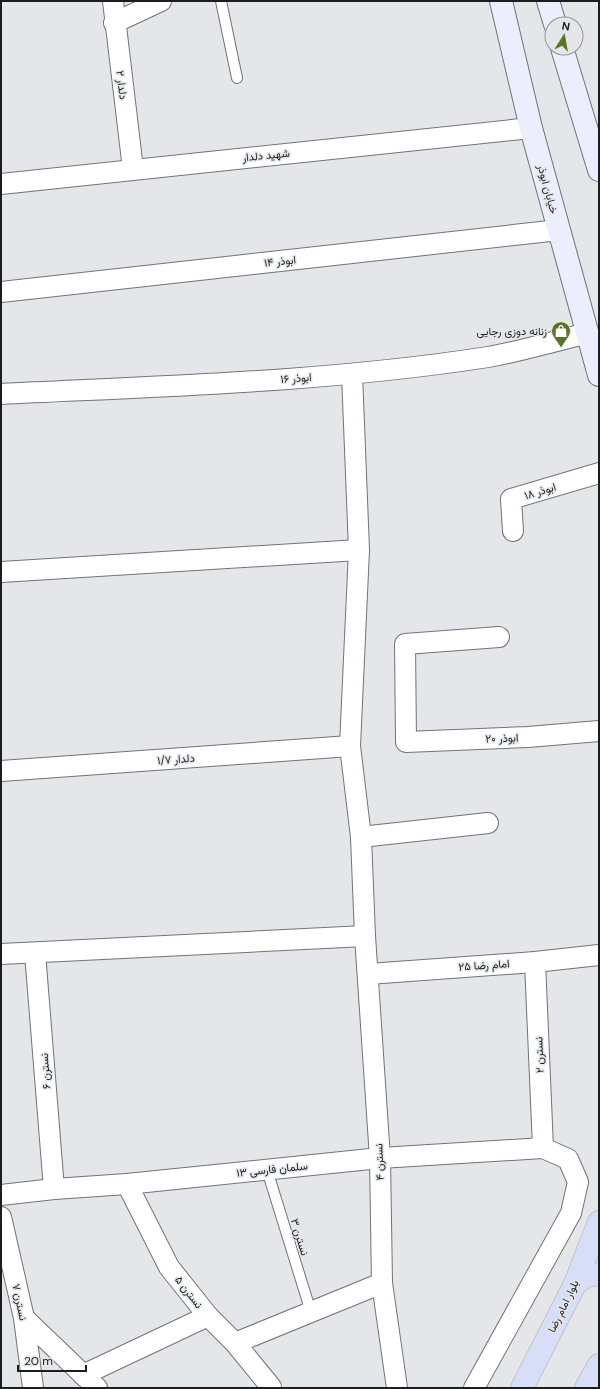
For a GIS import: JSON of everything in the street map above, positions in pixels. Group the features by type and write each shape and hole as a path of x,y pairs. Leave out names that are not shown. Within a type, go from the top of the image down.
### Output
{"main road":[{"name":"خیابان ابوذر","path":"501,1 531,128 599,375"},
{"path":"548,1 553,16"},
{"path":"564,56 599,170"},
{"name":"بلوار امام رضا","path":"522,1388 574,1284 599,1222"},
{"path":"574,1284 586,1276 599,1274"},
{"path":"586,1388 599,1365"}],"street":[{"name":"دلدار ۲","path":"113,1 114,23 132,169"},
{"path":"114,23 161,1"},
{"name":"شهید دلدار","path":"1,184 531,128"},
{"name":"ابوذر ۱۴","path":"1,292 559,230"},
{"name":"ابوذر ۱۶","path":"1,394 242,382 352,374 489,357 588,333"},
{"name":"نسترن ۴","path":"352,374 358,550 350,746 361,837 380,1158 382,1282 397,1388"},
{"name":"ابوذر ۱۸","path":"513,531 510,499 599,473"},
{"path":"1,572 358,550"},
{"name":"ابوذر ۲۰","path":"499,637 405,644 406,742 528,737 599,731"},
{"name":"دلدار ۱/۷","path":"1,771 350,746"},
{"path":"361,837 488,822"},
{"path":"1,954 366,936"},
{"name":"نسترن ۶","path":"36,953 54,1189"},
{"name":"امام رضا ۲۵","path":"368,974 535,962 599,955"},
{"name":"نسترن ۲","path":"535,962 543,1148"},
{"path":"474,1388 571,1213 578,1182 568,1159 543,1148"},
{"name":"۱۳ سلمان فارسی","path":"1,1195 54,1189 127,1184 380,1158 543,1148"},
{"name":"نسترن ۵","path":"127,1184 169,1267 208,1316 234,1343 271,1387"},
{"name":"نسترن ۷","path":"1,1217 24,1318 32,1388"},
{"path":"234,1343 382,1282"},
{"path":"83,1374 208,1316"},
{"path":"24,1318 97,1388"}],"lane":[{"path":"220,1 237,78"},
{"name":"۳ نسترن","path":"267,1170 311,1312"}],"place":[{"name":"زنانه دوزی رجایی","path":"561,348"}]}
